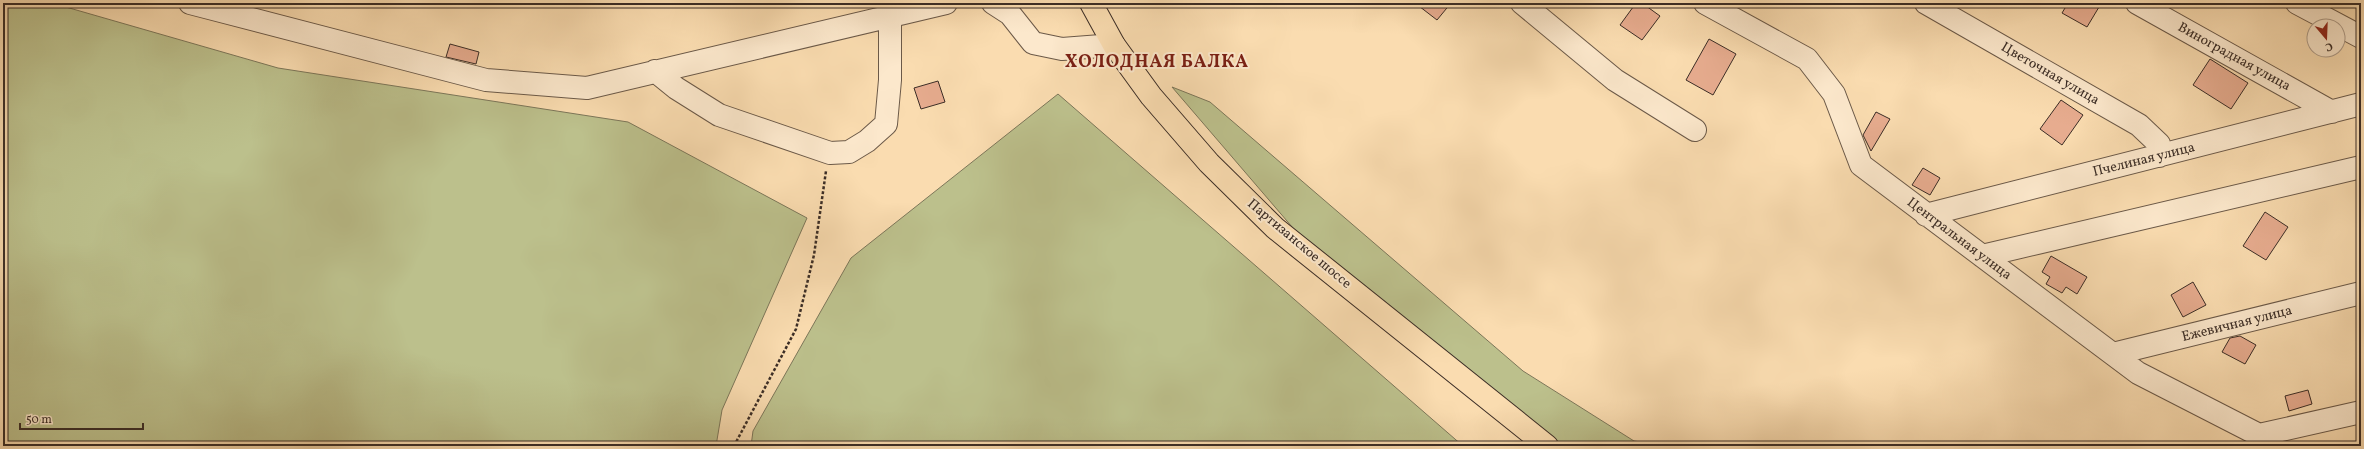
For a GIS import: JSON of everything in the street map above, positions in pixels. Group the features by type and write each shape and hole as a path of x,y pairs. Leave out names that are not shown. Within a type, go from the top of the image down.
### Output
{"main road":[{"name":"Партизанское шоссе","path":"1091,3 1114,45 1151,96 1209,163 1274,228 1547,446"}],"street":[{"path":"190,3 486,80 587,88 655,71 890,18 946,3"},
{"path":"993,3 1010,14 1033,43 1062,49 1114,45"},
{"path":"1522,3 1616,80 1694,130"},
{"name":"Центральная улица","path":"1705,3 1807,59 1834,94 1861,164 1926,215 2138,373 2259,436 2361,412"},
{"name":"Цветочная улица","path":"1926,3 2139,125 2158,144 2159,156"},
{"name":"Виноградная улица","path":"2137,3 2332,112"},
{"path":"2297,3 2361,37"},
{"path":"655,71 676,88 719,115 830,153 849,152 867,141 886,124 890,80 890,18"},
{"name":"Пчелиная улица","path":"1926,215 2361,104"},
{"path":"1982,256 2361,167"},
{"name":"Ежевичная улица","path":"2113,354 2361,293"}],"path":[{"path":"734,446 796,329 814,255 830,153"}],"green space":[{"path":"3,3 52,3 278,68 628,122 807,218 722,410 716,446 3,446"},
{"path":"1172,87 1210,102 1523,371 1634,441 1667,446 1561,446 1299,235"},
{"path":"1058,94 1463,446 751,446 753,431 851,258"}],"building":[{"path":"1415,3 1451,3 1437,20"},
{"path":"1636,3 1642,3 1660,16 1642,40 1620,25"},
{"path":"2068,3 2091,3 2099,7 2087,27 2062,13"},
{"path":"1709,39 1736,54 1713,95 1686,80"},
{"path":"450,44 479,52 476,64 446,57"},
{"path":"2210,59 2248,83 2231,109 2193,85"},
{"path":"938,81 945,102 921,109 914,88"},
{"path":"2061,100 2083,115 2062,145 2040,129"},
{"path":"1876,112 1890,119 1871,151 1863,135"},
{"path":"1923,168 1940,178 1930,195 1912,185"},
{"path":"2265,212 2288,227 2266,260 2243,246"},
{"path":"2051,256 2087,277 2077,294 2066,287 2062,293 2046,284 2050,277 2042,272"},
{"path":"2193,282 2206,305 2183,317 2171,295"},
{"path":"2240,336 2256,345 2245,364 2222,352 2230,338"},
{"path":"2308,390 2312,404 2289,411 2285,396"}],"district":[{"name":"ХОЛОДНАЯ БАЛКА","path":"1157,62"}]}
